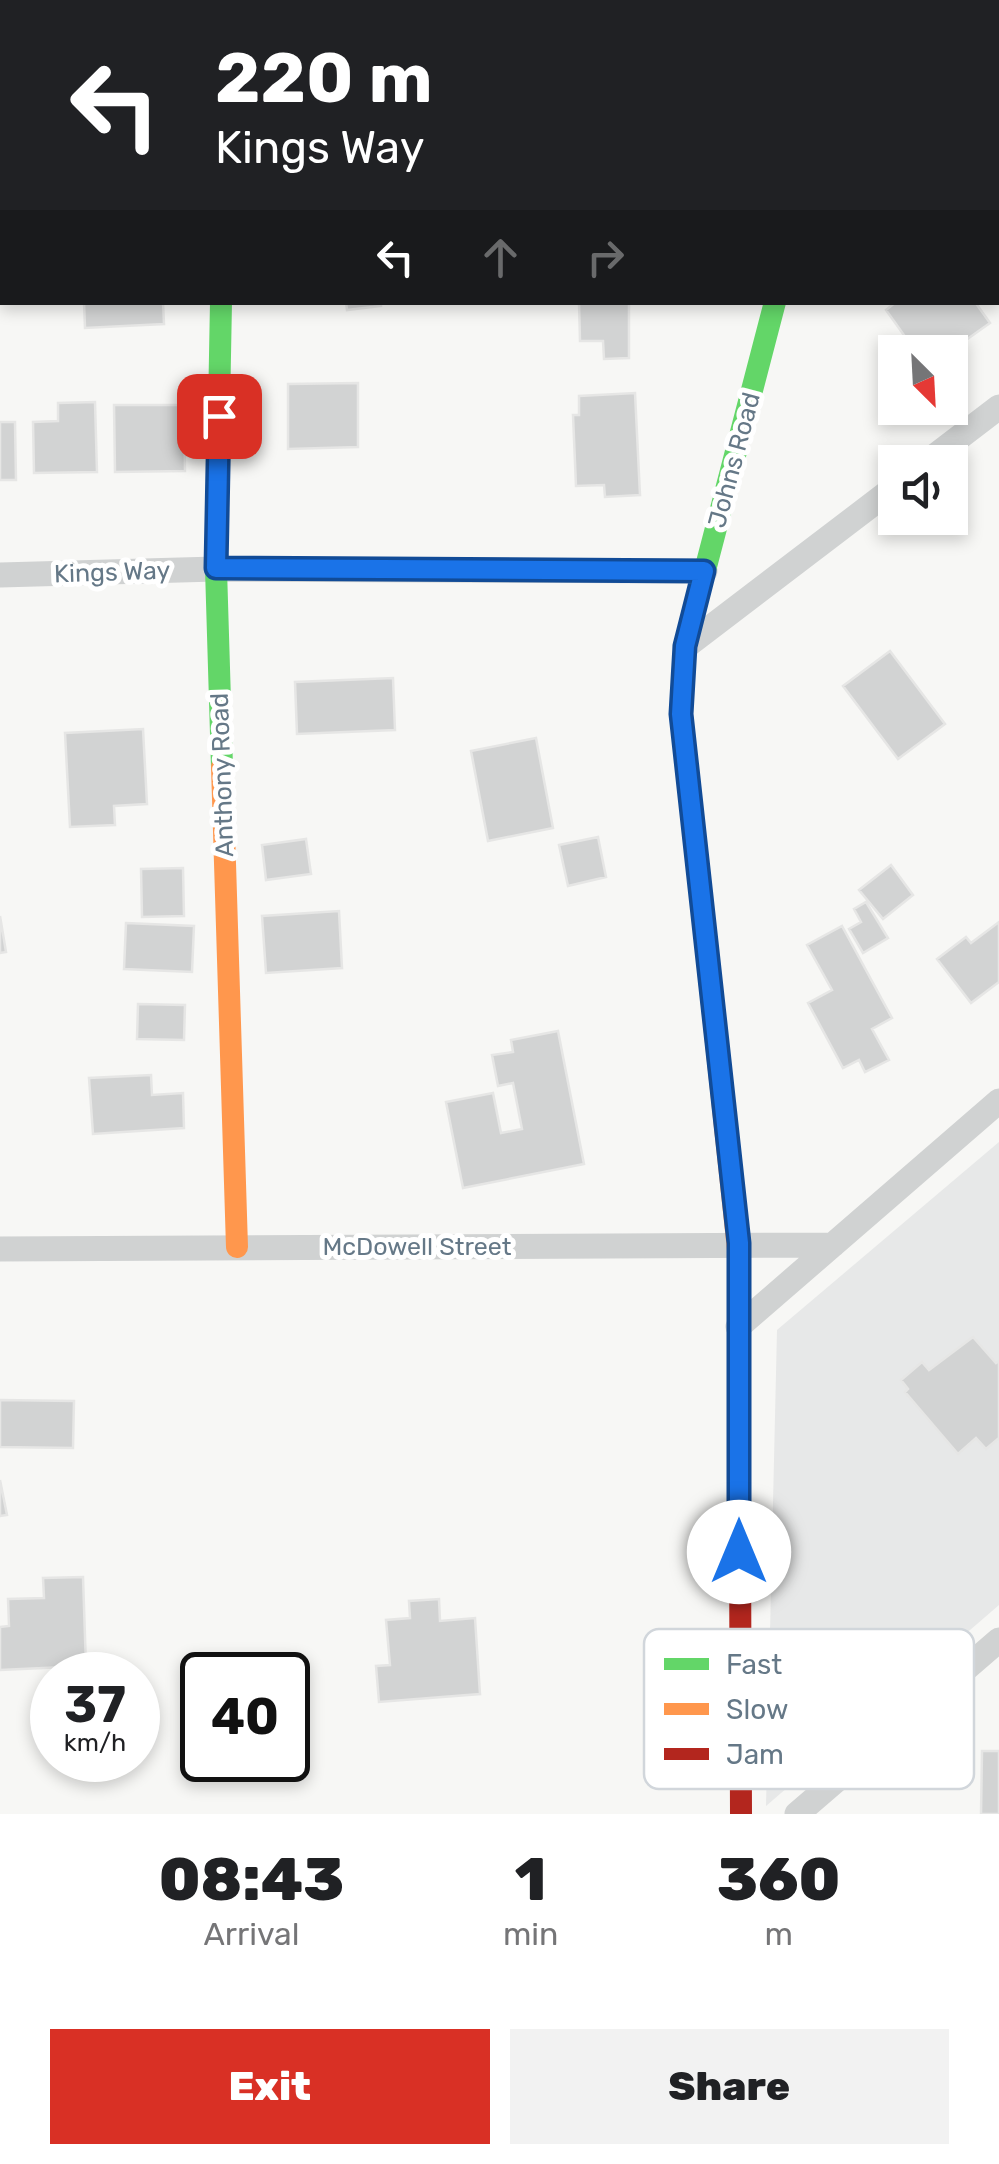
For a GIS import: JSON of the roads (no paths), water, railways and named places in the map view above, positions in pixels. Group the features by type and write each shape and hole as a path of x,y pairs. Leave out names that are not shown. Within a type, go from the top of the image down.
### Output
{"street":[{"name":"Anthony Road","path":"221,305 216,568 237,1247"},
{"name":"Johns Road","path":"739,1629 739,1243 681,714 685,646 774,305"},
{"path":"950,445 999,408"},
{"path":"685,646 878,499"},
{"name":"Kings Way","path":"0,575 216,568 704,571"},
{"path":"738,1327 999,1101"},
{"name":"McDowell Street","path":"0,1249 833,1245"},
{"path":"974,1662 999,1640"},
{"name":"Johns Road","path":"740,1789 740,1814"},
{"path":"798,1814 827,1789"}]}
